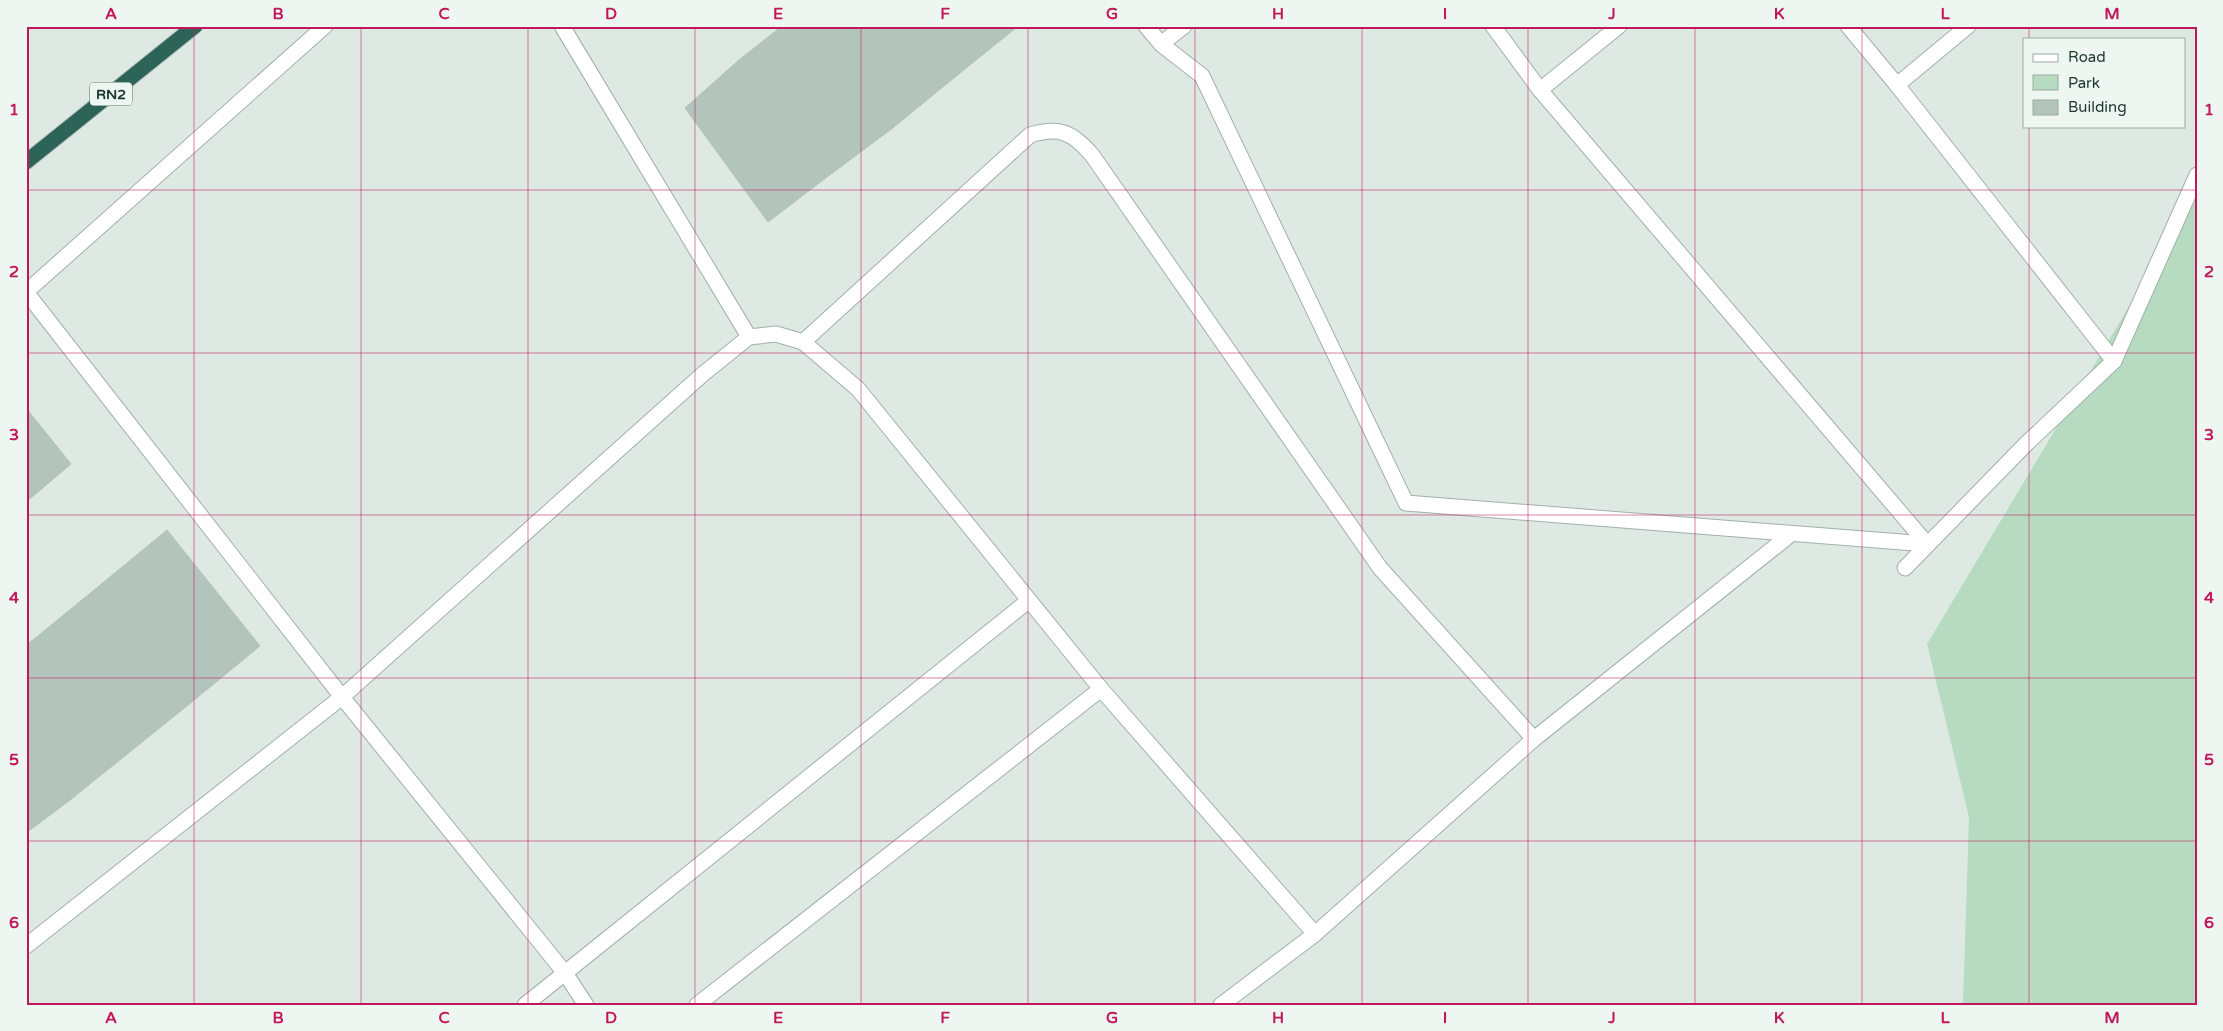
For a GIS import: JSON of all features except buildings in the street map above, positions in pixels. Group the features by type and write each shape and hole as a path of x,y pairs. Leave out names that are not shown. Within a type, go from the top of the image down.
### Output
{"highway":[{"name":"RN2","path":"26,162 195,26"}],"street":[{"path":"325,26 26,292 342,698 565,973 586,1005"},
{"path":"562,26 748,337"},
{"path":"1146,26 1161,44 1202,76 1406,503 1927,544"},
{"path":"1161,44 1184,26"},
{"path":"1493,26 1540,90 1927,544"},
{"path":"1540,90 1619,26"},
{"path":"1848,26 1897,85 2114,361"},
{"path":"1897,85 1968,26"},
{"path":"803,342 1030,135 1045,130 1061,131 1078,140 1092,155 1380,568 1534,739"},
{"path":"1905,568 2025,445 2114,361 2197,175"},
{"path":"26,946 342,698 696,381 748,337 776,334 803,342 858,389 1101,689 1315,934"},
{"path":"1221,1005 1315,934 1534,739 1790,534"},
{"path":"525,1005 1028,600"},
{"path":"697,1005 1101,689"}],"green space":[{"path":"2197,193 2197,1005 1963,1005 1969,817 1927,644"}]}
